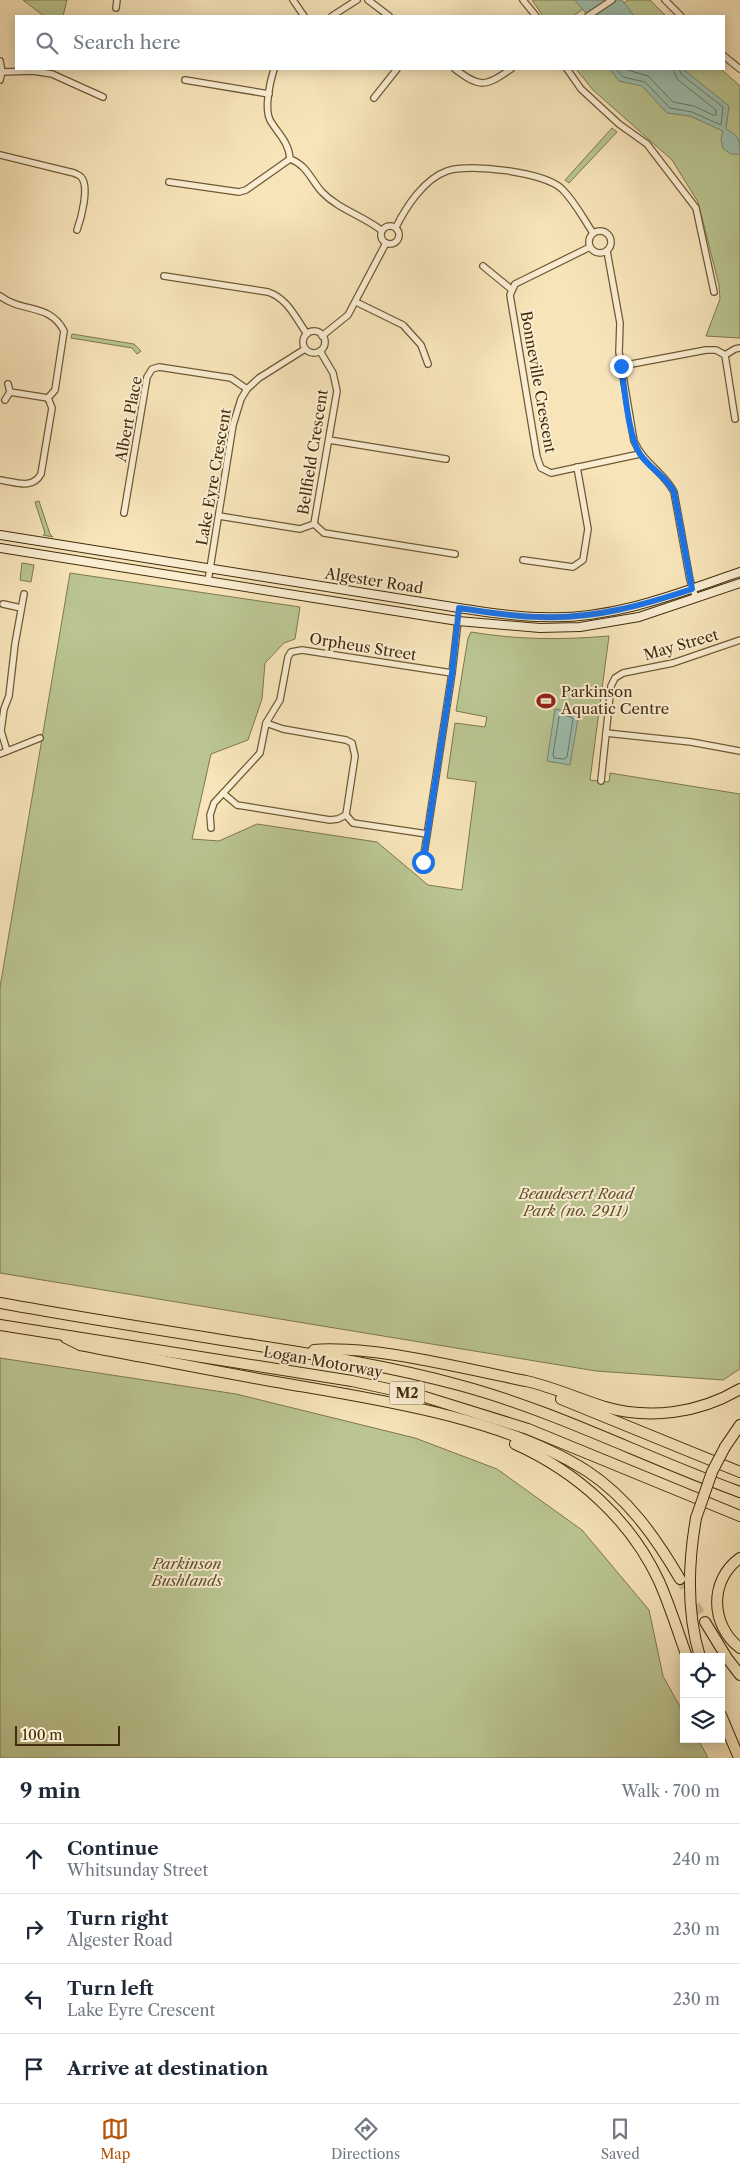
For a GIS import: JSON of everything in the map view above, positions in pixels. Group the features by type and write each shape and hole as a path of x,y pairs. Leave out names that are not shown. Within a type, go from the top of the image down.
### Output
{"highway":[{"name":"Logan Motorway","path":"0,1303 381,1366 496,1396 561,1419 696,1476 740,1492"},
{"name":"Logan Motorway","path":"0,1325 352,1381 425,1397 498,1418 536,1432 740,1516"},
{"path":"56,1334 80,1346 354,1394 441,1414 481,1426 560,1456 603,1483 629,1507 642,1522 680,1579"},
{"path":"298,1352 332,1348 392,1354 440,1362 514,1380 740,1472"},
{"path":"514,1380 526,1381 607,1408 648,1413 684,1411 701,1407 740,1389"},
{"path":"699,1653 692,1620 689,1590 690,1555 696,1518 712,1472 725,1447 740,1425"},
{"path":"481,1426 488,1433 524,1448 556,1466 587,1488 617,1518 653,1569 685,1653"},
{"path":"740,1558 724,1575 718,1590 717,1604 722,1626 730,1639 740,1648"},
{"path":"705,1622 740,1675"},
{"path":"725,1728 739,1758"}],"main road":[{"name":"Algester Road","path":"0,535 510,616 570,617 625,609 740,572"},
{"name":"Algester Road","path":"0,548 458,621 540,628 580,628 639,617 740,583"},
{"path":"458,621 459,608"}],"street":[{"path":"116,8 117,0"},
{"path":"293,0 303,15"},
{"path":"334,15 357,0"},
{"path":"368,0 388,15"},
{"path":"523,0 535,15"},
{"path":"590,15 612,0"},
{"path":"665,0 680,15"},
{"path":"725,57 740,69"},
{"path":"0,62 2,72 0,80"},
{"path":"2,72 33,70 52,74 103,97"},
{"path":"274,70 268,109 269,119 286,144 290,159"},
{"path":"374,98 396,70"},
{"path":"456,70 476,84 485,84 510,70"},
{"path":"568,70 581,89 619,124 647,144 696,208 714,292"},
{"path":"186,80 270,94"},
{"path":"0,155 81,176 85,193 82,216 77,230"},
{"path":"169,182 239,192 246,190 290,159"},
{"path":"290,159 305,167 322,192 335,203 381,230"},
{"path":"396,227 423,188 435,177 447,171 463,168 523,173 547,180 561,188 593,233"},
{"path":"388,225 396,227 399,233 398,239 394,243 386,243 381,238 381,230 388,225"},
{"path":"607,251 596,253 590,247 589,240 593,233 601,231 608,234 611,241 607,251 620,323 619,352 634,441 640,454 669,483 674,492 692,589 696,598"},
{"path":"322,336 348,315 386,243"},
{"path":"483,266 511,289 515,284 590,247"},
{"path":"164,276 268,292 279,296 285,301 307,334"},
{"name":"Bonneville Crescent","path":"511,289 510,295 537,457 541,468 551,473 640,454"},
{"path":"0,296 10,302 52,315 60,322 64,331 55,390 48,398"},
{"path":"356,302 403,325 421,345 428,364"},
{"path":"317,332 322,336 324,345 320,350 314,353 305,348 303,342 307,334 317,332"},
{"name":"Lake Eyre Crescent","path":"208,581 233,425 241,400 247,390 259,378 305,348"},
{"path":"725,355 735,348 740,348"},
{"name":"Bellfield Crescent","path":"218,516 300,529 314,524 329,440 336,386 333,373 320,350"},
{"path":"621,366 706,350 716,350 725,355"},
{"path":"725,355 735,419"},
{"name":"Albert Place","path":"124,513 147,377 152,370 159,367 231,378 247,390"},
{"path":"5,400 10,392 8,384"},
{"path":"10,392 48,398"},
{"path":"0,480 25,484 37,481 41,474 52,408 48,398"},
{"path":"329,440 446,459"},
{"path":"523,560 573,567 583,560 588,529 577,468"},
{"path":"314,524 324,533 455,554"},
{"path":"7,751 1,731 4,709 9,696 24,594"},
{"path":"4,604 21,608"},
{"path":"423,862 452,673 458,621"},
{"name":"May Street","path":"601,781 612,686 615,678 623,673 673,664 740,640"},
{"name":"Orpheus Street","path":"211,828 210,814 214,803 260,754 266,722 280,700 288,658 291,652 302,650 452,673"},
{"path":"266,722 283,729 346,740 352,743 355,756 346,815 353,823 427,834"},
{"path":"606,733 692,742 740,751"},
{"path":"0,754 40,738"},
{"path":"223,793 236,806 330,820 346,815"}],"green space":[{"path":"23,0 67,0 63,15 43,15"},
{"path":"532,0 596,0 574,15 542,15"},
{"path":"628,0 650,0 665,15 606,15"},
{"path":"577,70 722,70 740,86 740,338 706,336 720,299 719,285 698,202 672,160 593,90"},
{"path":"612,128 617,132 569,183 565,180"},
{"path":"72,334 134,344 141,351 137,354 132,348 71,338"},
{"path":"39,501 50,534 53,537 43,535 45,533 35,502"},
{"path":"22,563 34,565 31,582 20,580"},
{"name":"Beaudesert Road Park (no. 2911)","path":"70,573 300,607 295,639 284,643 265,663 262,699 248,740 211,754 192,839 219,841 257,824 377,842 428,885 462,890 476,782 447,778 455,723 485,727 487,717 456,711 468,638 471,632 506,637 540,638 609,636 590,780 609,782 610,773 740,794 740,1369 723,1380 596,1371 0,1273 0,987"},
{"name":"Parkinson Bushlands","path":"0,1358 236,1394 415,1438 497,1469 582,1530 649,1610 663,1676 680,1707 680,1743 700,1743 708,1758 0,1758"}],"water":[{"path":"575,0 622,0 633,15 587,15"},
{"path":"611,70 684,70 729,106 726,129 738,139 740,154 731,154 723,148 721,139 723,131 690,116 667,113 642,86 619,81"},
{"path":"555,709 579,713 570,765 547,761"}],"tunnel":[{"path":"680,1579 705,1622"}],"place":[{"name":"Parkinson Aquatic Centre","path":"546,701"}],"route":[{"path":"423,862 452,673 459,608 510,616 570,617 625,609 692,589 677,501 669,483 648,464 640,454 634,441 621,366"}]}
